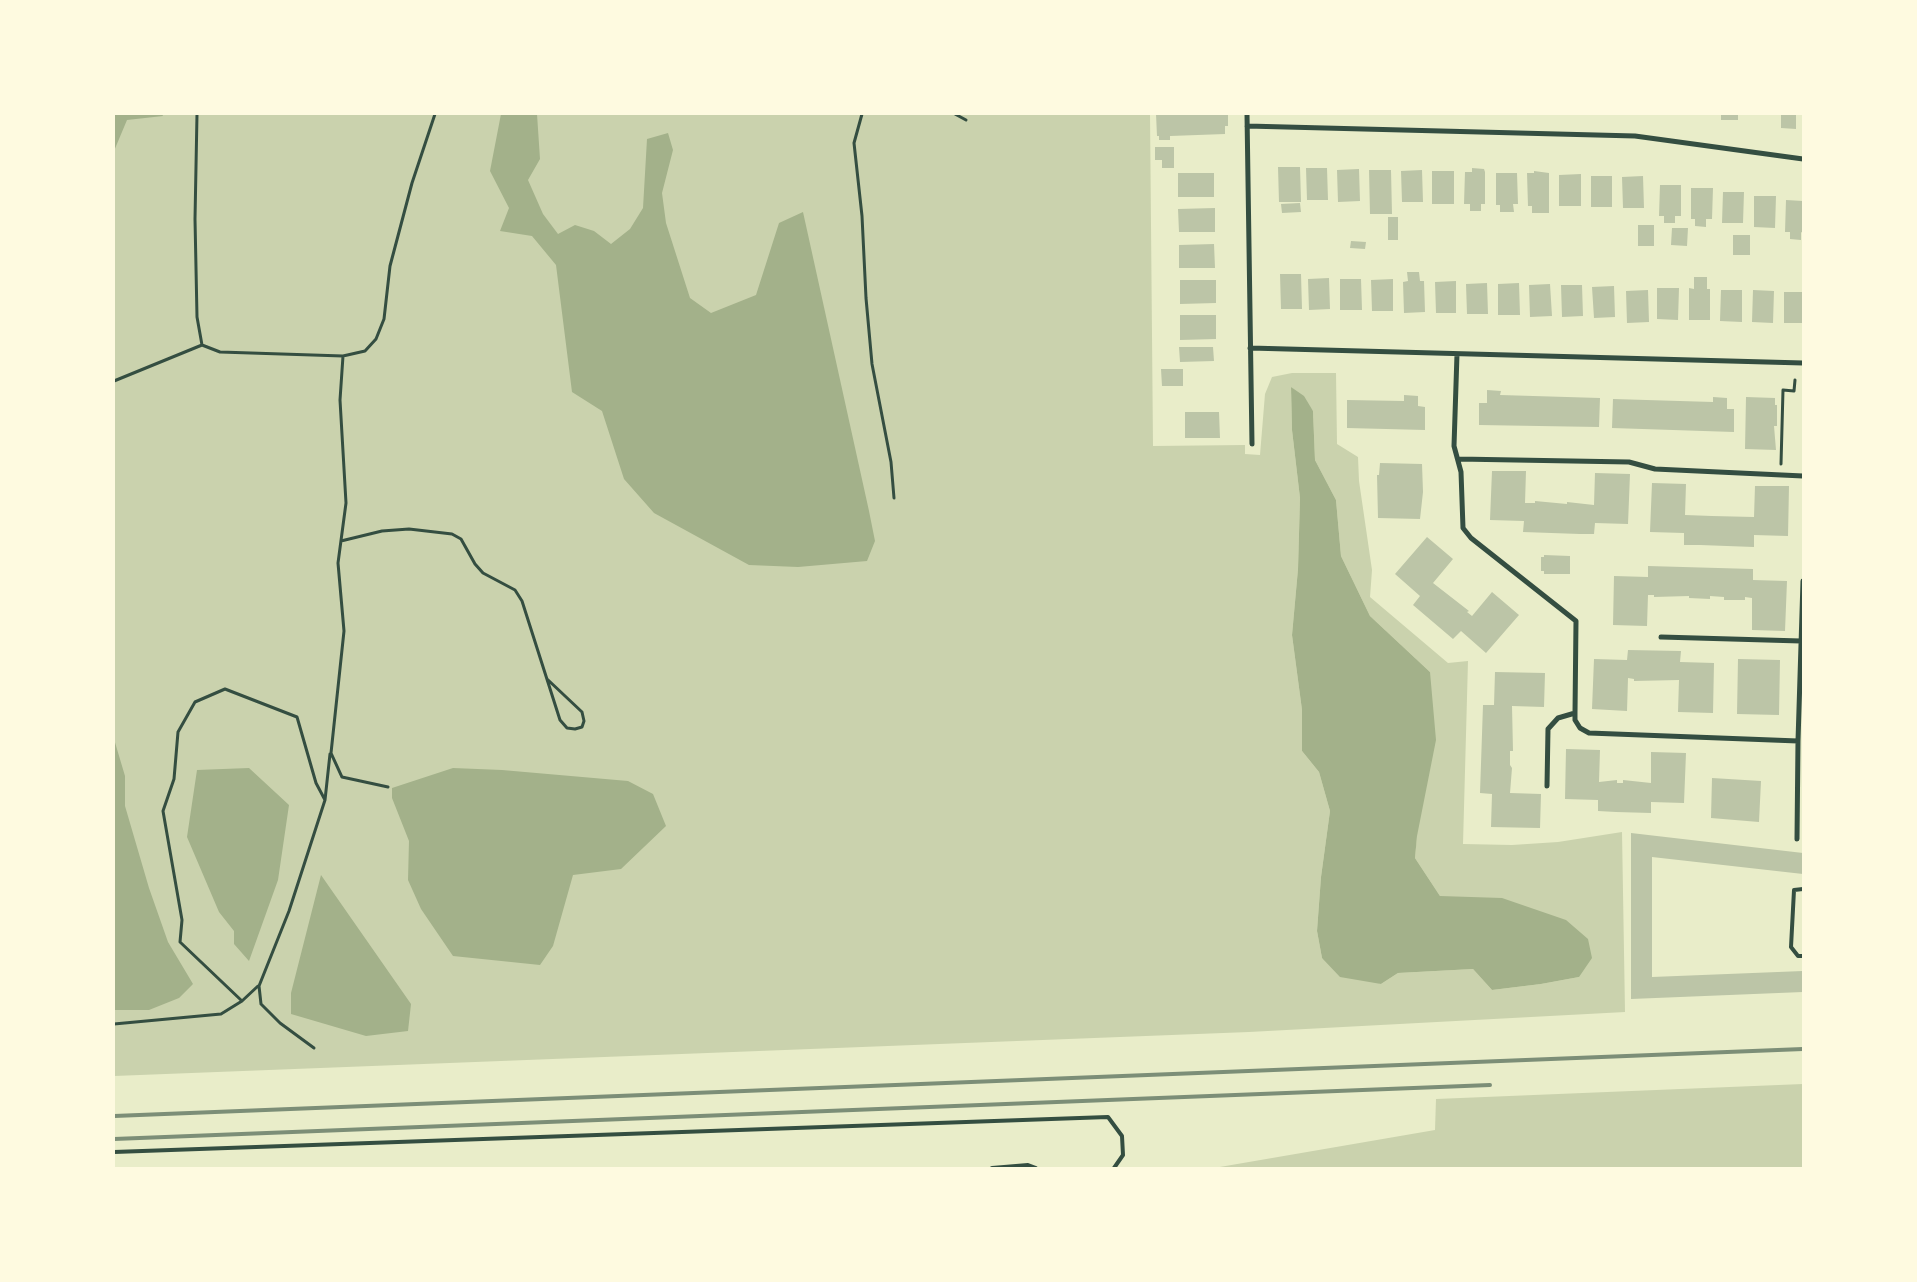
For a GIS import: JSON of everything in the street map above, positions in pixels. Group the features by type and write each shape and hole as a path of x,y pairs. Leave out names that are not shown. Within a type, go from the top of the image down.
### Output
{"street":[{"path":"1247,114 1252,444"},
{"path":"1247,126 1634,136 1803,159"},
{"path":"1250,348 1803,363"},
{"path":"1457,354 1454,446 1461,472 1463,528 1471,538 1576,621 1575,713 1580,728 1589,732 1798,741"},
{"path":"1458,459 1629,462 1655,469 1803,476"},
{"path":"1797,839 1803,581"},
{"path":"1661,637 1802,642"},
{"path":"1547,786 1548,729 1558,718 1575,713"}],"lane":[{"path":"1803,889 1794,890 1791,947 1798,956 1803,956"},
{"path":"114,1152 1108,1117 1122,1136 1123,1155 1114,1168"},
{"path":"992,1168 1028,1165 1036,1168"}],"path":[{"path":"197,114 197,317 202,345"},
{"path":"114,381 202,345 220,352 343,356 365,351 376,339 384,319 390,266 412,183 435,114"},
{"path":"862,114 854,143 862,216 866,298 872,364 890,462 894,498"},
{"path":"955,114 966,120"},
{"path":"114,1024 221,1014 242,1001 259,986 289,911 325,800 344,631 338,563 346,503 340,400 343,356"},
{"path":"1782,466 1783,390 1794,391 1795,380"},
{"path":"341,541 382,531 409,529 452,534 461,539 475,564 483,573 514,590 522,601 560,720 567,728 575,729 582,727 584,721 582,712 547,679"},
{"path":"242,1001 180,942 182,920 163,811 174,779 178,732 195,702 225,689 297,717 316,783 325,800"},
{"path":"330,753 342,777 388,787"},
{"path":"259,986 261,1004 280,1023 314,1048"}],"shaded area":[{"path":"114,114 1150,114 1153,446 1245,445 1245,454 1260,455 1265,394 1272,377 1292,373 1336,373 1337,444 1358,457 1359,481 1372,570 1370,597 1448,663 1468,661 1463,844 1512,845 1558,842 1622,832 1625,1012 1249,1032 114,1076","holes":["1291,387 1313,411 1315,460 1336,500 1341,556 1370,616 1430,672 1415,858 1440,896 1579,977 1492,990 1473,969 1398,973 1381,984 1322,958 1317,931 1321,877 1330,811 1319,772 1302,751 1302,710 1292,635 1298,569 1300,498 1292,430"]},
{"path":"114,114 162,114 163,116 127,120 114,151"},
{"path":"501,114 537,114 540,159 528,180 543,214 558,234 575,225 594,231 611,244 630,229 643,208 647,139 668,133 673,150 662,193 666,223 690,298 711,313 756,295 779,223 803,212 875,541 867,561 798,567 749,565 654,513 624,479 602,411 572,392 556,265 532,236 500,231 509,208 490,171"},
{"path":"1291,387 1304,396 1313,411 1315,460 1336,500 1341,556 1370,616 1430,672 1436,740 1417,836 1415,858 1440,896 1502,898 1566,920 1588,939 1592,958 1579,977 1492,990 1473,969 1398,973 1381,984 1340,977 1322,958 1317,931 1321,877 1330,811 1319,772 1302,751 1302,710 1292,635 1298,569 1300,498 1292,430"},
{"path":"114,739 125,776 125,806 149,888 168,942 193,984 179,998 149,1010 114,1010"},
{"path":"249,768 289,805 278,880 249,961 234,944 234,931 219,912 187,837 197,770"},
{"path":"453,768 502,770 628,781 653,794 666,826 621,869 573,875 553,946 540,965 453,956 421,909 408,880 409,841 392,798 392,788"},
{"path":"321,875 411,1004 408,1031 366,1036 291,1014 291,993"},
{"path":"1803,1084 1803,1168 1214,1168 1435,1130 1436,1099"}],"building":[{"path":"1156,114 1224,114 1228,115 1228,126 1225,126 1225,134 1170,136 1170,140 1159,140 1159,136 1157,136"},
{"path":"1721,114 1738,114 1738,120 1721,120"},
{"path":"1781,114 1796,114 1796,129 1781,128"},
{"path":"1155,147 1174,147 1174,168 1162,168 1162,160 1155,160"},
{"path":"1278,167 1300,167 1301,202 1279,202"},
{"path":"1306,168 1327,168 1328,200 1307,200"},
{"path":"1472,168 1484,169 1485,172 1485,204 1481,204 1481,211 1470,211 1470,204 1464,204 1465,172 1472,172"},
{"path":"1359,169 1360,201 1338,202 1337,170"},
{"path":"1369,170 1391,170 1392,214 1370,214"},
{"path":"1422,170 1423,202 1402,202 1401,171"},
{"path":"1432,171 1454,171 1454,204 1432,204"},
{"path":"1534,171 1549,173 1549,213 1532,213 1532,206 1528,206 1527,173 1534,173"},
{"path":"1178,173 1214,173 1214,197 1178,197"},
{"path":"1496,173 1517,173 1518,204 1513,204 1514,212 1500,212 1500,205 1496,205"},
{"path":"1581,174 1581,206 1559,206 1559,175"},
{"path":"1591,176 1612,176 1612,207 1591,207"},
{"path":"1643,176 1644,208 1623,208 1622,177"},
{"path":"1660,185 1681,185 1681,216 1675,216 1675,223 1664,223 1664,216 1659,216"},
{"path":"1691,188 1713,188 1712,219 1706,219 1706,227 1695,226 1695,219 1691,219"},
{"path":"1723,192 1744,192 1743,223 1722,223"},
{"path":"1754,196 1776,196 1775,228 1754,227"},
{"path":"1786,200 1803,201 1803,233 1801,232 1801,240 1790,239 1790,232 1785,232"},
{"path":"1300,203 1301,212 1282,213 1281,204"},
{"path":"1215,208 1215,232 1179,232 1178,209"},
{"path":"1388,217 1398,217 1398,240 1388,240"},
{"path":"1638,225 1654,225 1654,246 1638,246"},
{"path":"1672,228 1688,228 1687,246 1671,245"},
{"path":"1733,235 1750,235 1750,255 1733,255"},
{"path":"1351,241 1366,242 1365,249 1350,248"},
{"path":"1214,244 1215,268 1179,268 1179,245"},
{"path":"1407,272 1419,272 1420,281 1424,281 1425,312 1404,313 1403,282 1408,281"},
{"path":"1280,274 1301,274 1302,309 1281,309"},
{"path":"1694,277 1707,277 1707,289 1710,289 1710,320 1689,320 1689,288 1694,289"},
{"path":"1329,278 1330,309 1309,310 1308,279"},
{"path":"1340,279 1361,279 1362,310 1340,310"},
{"path":"1393,279 1393,311 1372,311 1371,280"},
{"path":"1180,280 1216,280 1216,303 1180,304"},
{"path":"1456,281 1456,313 1436,313 1435,282"},
{"path":"1487,283 1488,314 1467,314 1466,284"},
{"path":"1519,283 1520,315 1498,315 1498,284"},
{"path":"1550,284 1552,316 1530,317 1529,285"},
{"path":"1561,285 1582,285 1583,316 1562,317"},
{"path":"1614,286 1615,317 1594,318 1592,287"},
{"path":"1657,288 1679,288 1678,320 1657,319"},
{"path":"1648,290 1649,322 1627,323 1626,291"},
{"path":"1721,290 1742,290 1742,322 1720,321"},
{"path":"1753,290 1774,291 1773,323 1752,322"},
{"path":"1784,292 1803,292 1803,323 1784,323"},
{"path":"1180,315 1216,315 1216,339 1180,340"},
{"path":"1179,347 1213,347 1214,361 1180,362"},
{"path":"1161,369 1183,369 1183,386 1162,386"},
{"path":"1487,390 1501,391 1500,395 1600,398 1599,427 1479,425 1479,403 1487,403"},
{"path":"1404,395 1418,396 1418,406 1425,407 1425,430 1347,428 1347,400 1404,401"},
{"path":"1713,397 1727,398 1727,409 1734,409 1734,432 1612,428 1613,399 1713,402"},
{"path":"1746,397 1775,398 1775,405 1777,405 1777,426 1774,426 1776,450 1745,449"},
{"path":"1185,412 1219,412 1220,438 1185,438"},
{"path":"1380,463 1422,464 1423,492 1420,519 1378,518 1377,475 1379,475"},
{"path":"1492,471 1526,471 1525,503 1535,503 1535,501 1594,505 1595,473 1630,474 1628,524 1595,523 1594,534 1580,534 1523,532 1524,521 1490,520"},
{"path":"1652,483 1686,484 1685,515 1754,517 1755,486 1789,486 1788,536 1754,535 1754,547 1684,545 1684,533 1650,532"},
{"path":"1427,537 1453,559 1433,583 1469,611 1467,612 1472,616 1492,592 1519,615 1486,653 1461,631 1453,639 1413,605 1420,596 1395,574"},
{"path":"1544,555 1570,556 1570,574 1544,574 1544,571 1541,571 1541,557 1544,557"},
{"path":"1648,566 1753,569 1753,580 1787,581 1785,631 1752,630 1752,598 1745,597 1745,600 1724,600 1724,597 1710,596 1710,599 1689,598 1689,596 1654,597 1654,595 1648,595 1647,626 1613,625 1614,576 1648,577"},
{"path":"1628,650 1681,651 1680,662 1714,663 1713,713 1678,712 1679,680 1634,681 1634,679 1628,678 1627,711 1592,709 1594,659 1627,660"},
{"path":"1738,659 1780,660 1779,715 1737,714"},
{"path":"1495,672 1545,673 1544,707 1512,706 1513,751 1510,751 1510,765 1512,768 1510,793 1541,794 1540,828 1491,827 1492,794 1480,793 1483,705 1494,705"},
{"path":"1566,749 1600,750 1599,782 1617,780 1617,783 1623,783 1623,780 1651,783 1651,752 1686,753 1684,803 1651,802 1651,813 1616,812 1598,811 1598,800 1565,799"},
{"path":"1712,778 1761,781 1759,822 1711,818"},
{"path":"1631,833 1803,853 1803,874 1652,857 1652,977 1803,971 1803,992 1631,999"}],"railway":[{"path":"114,1116 1803,1049"},
{"path":"114,1139 1490,1085"}]}
